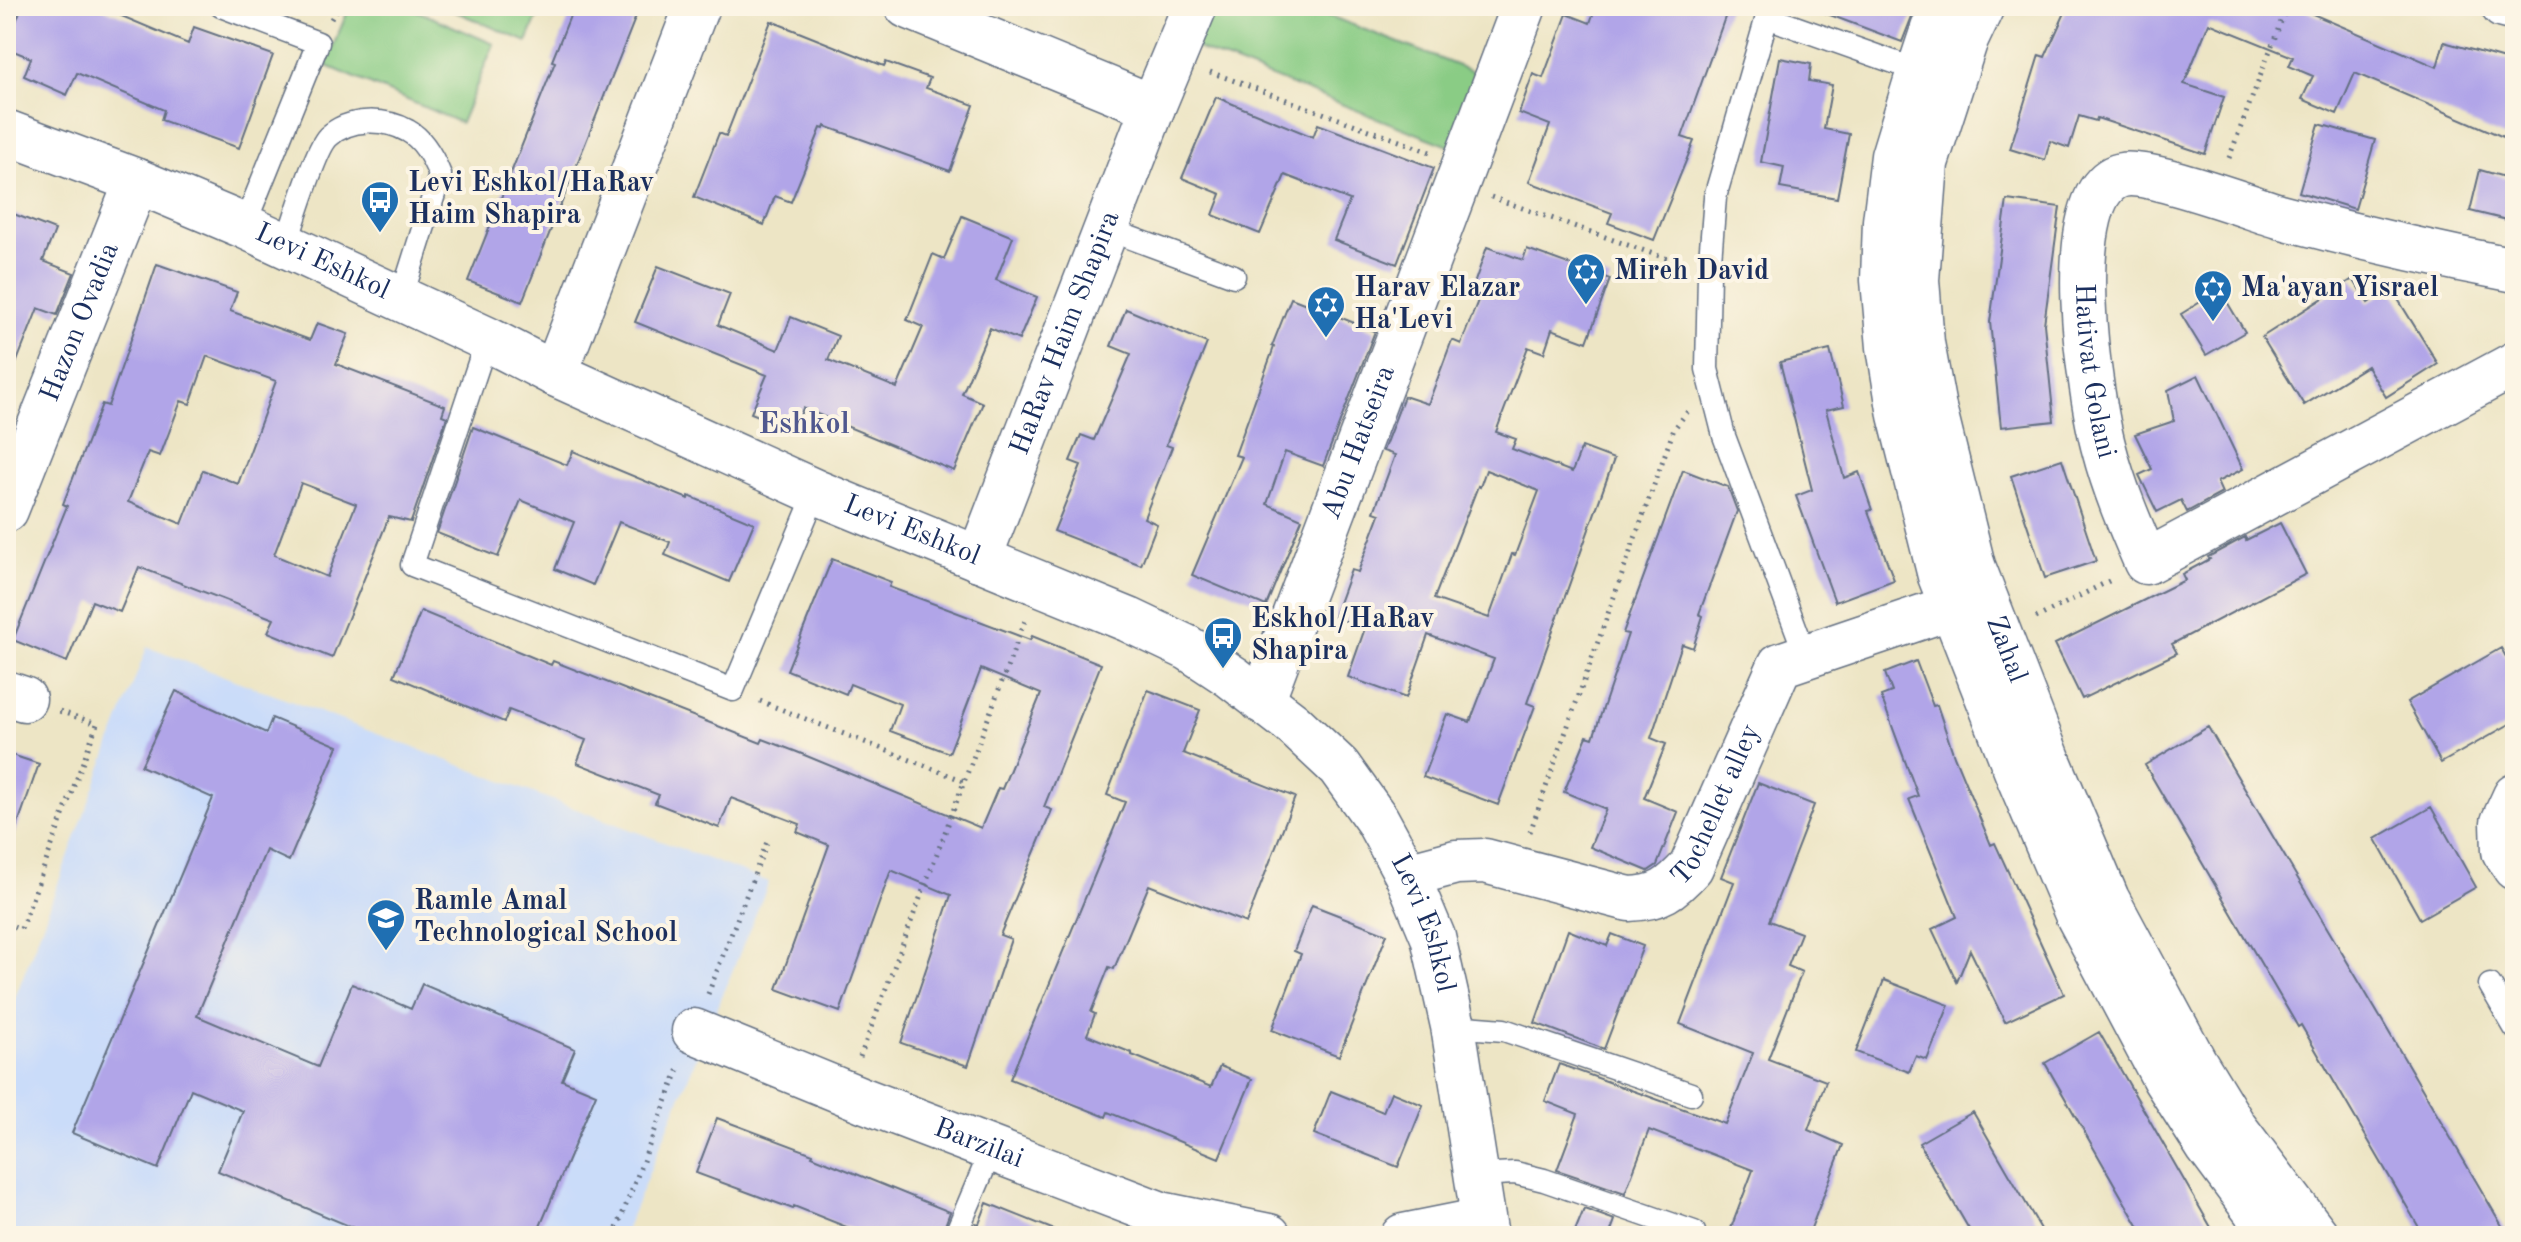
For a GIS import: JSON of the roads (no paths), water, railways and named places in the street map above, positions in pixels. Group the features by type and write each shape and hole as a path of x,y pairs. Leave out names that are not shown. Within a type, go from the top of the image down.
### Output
{"street":[{"path":"555,374 697,6"},
{"path":"907,6 1153,107"},
{"name":"HaRav Haim Shapira","path":"979,559 1195,6"},
{"name":"Abu Hatseira","path":"1262,701 1524,6"},
{"name":"Zahal","path":"1944,6 1933,29 1893,156 1885,221 1883,280 1889,347 1900,415 1940,576 1968,601 1999,636 2107,899 2152,984 2235,1128 2317,1236"},
{"name":"Zahal","path":"1982,6 1965,42 1926,163 1917,280 1922,343 1934,408 1973,566 1968,601 2019,778 2077,914 2164,1078 2200,1135 2274,1236"},
{"path":"2503,6 2515,9"},
{"name":"Levi Eshkol","path":"6,132 137,181 244,226 555,374 816,492 1129,620 1188,648 1292,723 1339,767 1377,820 1407,875 1433,937 1453,1026 1485,1228"},
{"name":"Hativat Golani","path":"2515,270 2297,220 2147,176 2121,175 2101,188 2091,209 2082,276 2089,372 2103,448 2146,562 2515,364"},
{"name":"Hazon Ovadia","path":"6,510 137,181"},
{"name":"Tochellet alley","path":"1407,875 1456,862 1485,861 1629,899 1648,898 1672,888 1691,867 1780,665 1968,601"},
{"path":"2515,796 2503,822 2504,851 2515,868"},
{"name":"Barzilai","path":"694,1031 1161,1214 1269,1236"},
{"path":"1403,1236 1485,1228"}],"lane":[{"path":"221,6 318,43 244,226"},
{"path":"1806,656 1724,436 1707,369 1709,273 1715,197 1767,17 1919,71"},
{"path":"286,245 317,157 327,138 351,123 383,121 411,132 433,158 440,175 401,299"},
{"path":"1107,229 1234,276"},
{"path":"487,339 412,565 733,690 816,492"},
{"path":"2490,985 2515,1028"},
{"path":"1453,1026 1504,1030 1691,1094"},
{"path":"955,1236 992,1149"},
{"path":"1476,1175 1515,1173 1544,1180 1694,1232"}],"place":[{"name":"Levi Eshkol/HaRav Haim Shapira","path":"380,234"},
{"name":"Mireh David","path":"1586,306"},
{"name":"Ma'ayan Yisrael","path":"2213,323"},
{"name":"Harav Elazar Ha'Levi","path":"1326,339"},
{"name":"Eskhol/HaRav Shapira","path":"1223,670"},
{"name":"Ramle Amal Technological School","path":"386,952"}],"district":[{"name":"Eshkol","path":"804,425"}]}
